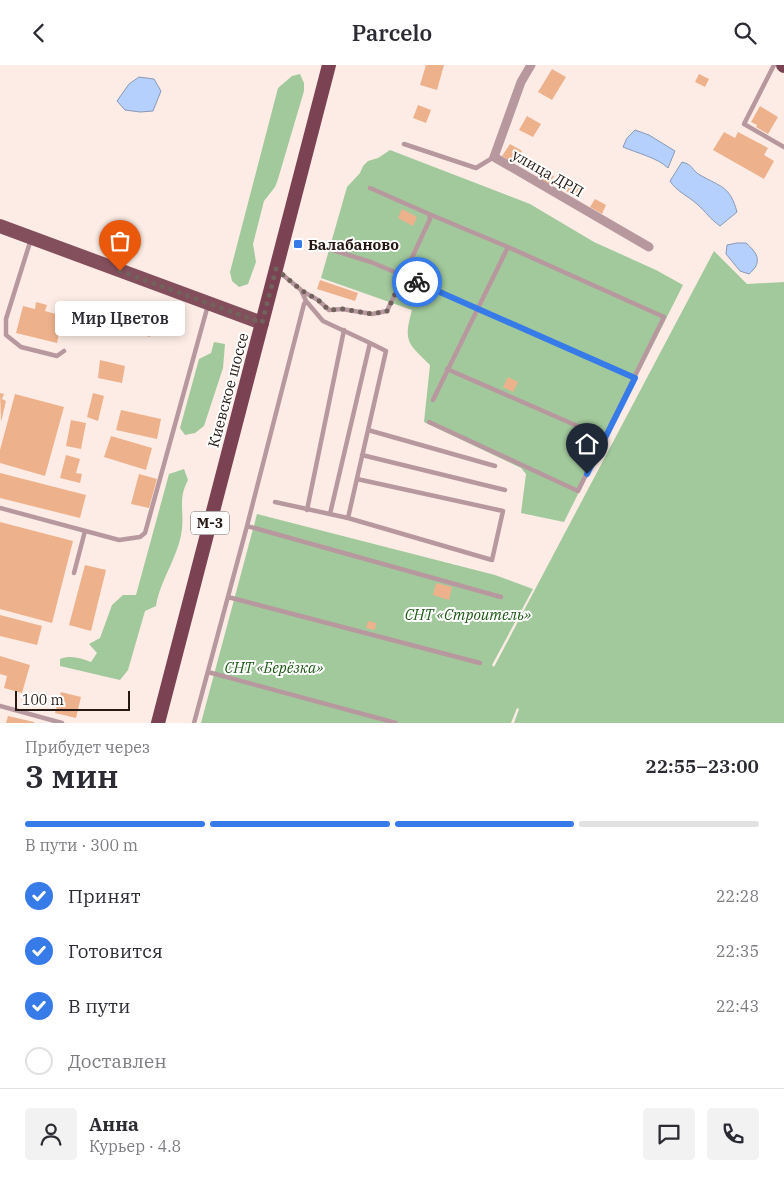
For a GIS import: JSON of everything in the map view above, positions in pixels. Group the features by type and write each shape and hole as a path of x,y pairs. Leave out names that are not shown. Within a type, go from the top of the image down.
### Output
{"highway":[{"name":"Киевское шоссе","path":"158,723 329,65"}],"main road":[{"path":"0,226 262,323"}],"street":[{"name":"улица ДРП","path":"531,65 521,82 494,157 650,247"}],"lane":[{"path":"774,65 744,124 784,147"},
{"path":"404,144 476,168 494,157"},
{"path":"370,188 664,317 578,491 429,422"},
{"path":"276,269 329,310 342,309 372,314 387,311 430,219 429,214"},
{"path":"31,238 6,319 6,335 21,347 58,356 64,351"},
{"path":"433,400 508,247"},
{"path":"332,250 371,262 635,378"},
{"path":"301,290 306,301 323,321 386,351 348,518"},
{"path":"194,723 248,526 306,301"},
{"path":"0,508 119,540 140,537 145,533 208,303"},
{"path":"307,510 344,330"},
{"path":"330,514 370,343"},
{"path":"447,369 605,438"},
{"path":"368,430 495,466"},
{"path":"362,455 505,490"},
{"path":"275,503 348,518 492,560 503,511 357,479"},
{"path":"248,526 501,597"},
{"path":"74,573 85,531"},
{"path":"228,597 480,663"},
{"path":"208,672 396,723"},
{"path":"0,706 62,723"}],"green space":[{"path":"300,74 304,83 304,91 278,179 275,187 264,201 253,244 256,262 248,284 239,287 232,281 230,272 278,88 292,76"},
{"path":"390,150 530,204 594,242 656,270 683,285 564,522 521,513 526,474 521,468 424,422 430,365 409,341 408,329 412,310 321,278 347,187 368,161 378,158"},
{"path":"714,251 747,284 784,282 784,723 514,723 519,709 517,708 511,723 201,723 257,514 495,575 533,589 492,665 494,667"},
{"path":"214,342 225,344 223,368 204,426 195,433 185,435 180,428 199,359 211,353"},
{"path":"184,469 188,480 182,499 180,539 161,587 156,606 145,611 128,670 120,680 60,666 60,659 68,657 91,662 97,653 89,644 100,638 112,605 123,595 136,595 169,474"}],"water":[{"path":"139,77 154,79 161,91 153,111 125,110 117,101 129,84"},
{"path":"635,130 649,135 675,151 668,168 664,164 623,147 627,138"},
{"path":"682,162 689,165 700,175 724,188 731,197 737,212 720,226 697,204 675,188 670,181"},
{"path":"746,243 756,255 756,266 749,274 740,271 726,254 727,245"}],"building":[{"path":"426,65 444,65 437,90 420,85"},
{"path":"552,69 566,77 552,100 538,92"},
{"path":"699,74 709,79 705,87 695,82"},
{"path":"418,105 431,110 426,123 413,118"},
{"path":"760,106 778,117 768,134 751,122"},
{"path":"527,116 541,124 533,137 519,130"},
{"path":"724,132 735,138 738,132 768,148 764,155 774,161 764,179 713,150"},
{"path":"510,144 522,151 514,164 502,156"},
{"path":"542,169 554,176 549,185 537,177"},
{"path":"568,180 580,188 575,197 563,189"},
{"path":"595,199 606,205 602,214 590,207"},
{"path":"402,209 417,217 413,226 398,218"},
{"path":"320,280 358,293 355,301 317,289"},
{"path":"36,302 47,305 45,311 63,316 57,343 16,333 23,306 35,309"},
{"path":"94,302 124,312 119,327 89,317"},
{"path":"133,315 155,322 150,337 128,331"},
{"path":"100,360 125,366 122,383 98,378"},
{"path":"508,377 518,382 513,392 503,387"},
{"path":"0,393 4,394 2,399 6,401 1,422"},
{"path":"93,393 104,396 98,421 87,417"},
{"path":"15,394 64,407 45,476 0,463 0,450"},
{"path":"121,410 161,419 157,439 116,430"},
{"path":"71,420 86,423 81,449 66,446"},
{"path":"111,436 152,448 146,470 104,457"},
{"path":"66,455 80,459 76,473 82,474 80,483 60,478"},
{"path":"0,473 86,495 80,518 0,498"},
{"path":"139,474 157,479 149,508 131,504"},
{"path":"0,522 73,541 52,623 0,609"},
{"path":"85,565 106,570 91,631 69,625"},
{"path":"436,583 452,587 449,600 433,595"},
{"path":"0,615 42,626 37,645 0,636"},
{"path":"368,621 376,623 375,630 366,628"},
{"path":"0,656 30,665 22,693 4,688 7,676 0,674"},
{"path":"61,692 81,697 76,718 55,713"},
{"path":"8,716 34,722 34,723 6,723"}],"way so far":[{"path":"120,271 262,323 276,269 329,310 342,309 372,314 387,311 404,276 417,282"}],"place":[{"name":"Балабаново","path":"298,244"},
{"name":"Мир Цветов","path":"120,271"}],"route":[{"path":"417,282 635,378 587,474"}],"park label":[{"name":"СНТ «Строитель»","path":"468,614"},
{"name":"СНТ «Берёзка»","path":"274,667"}]}
